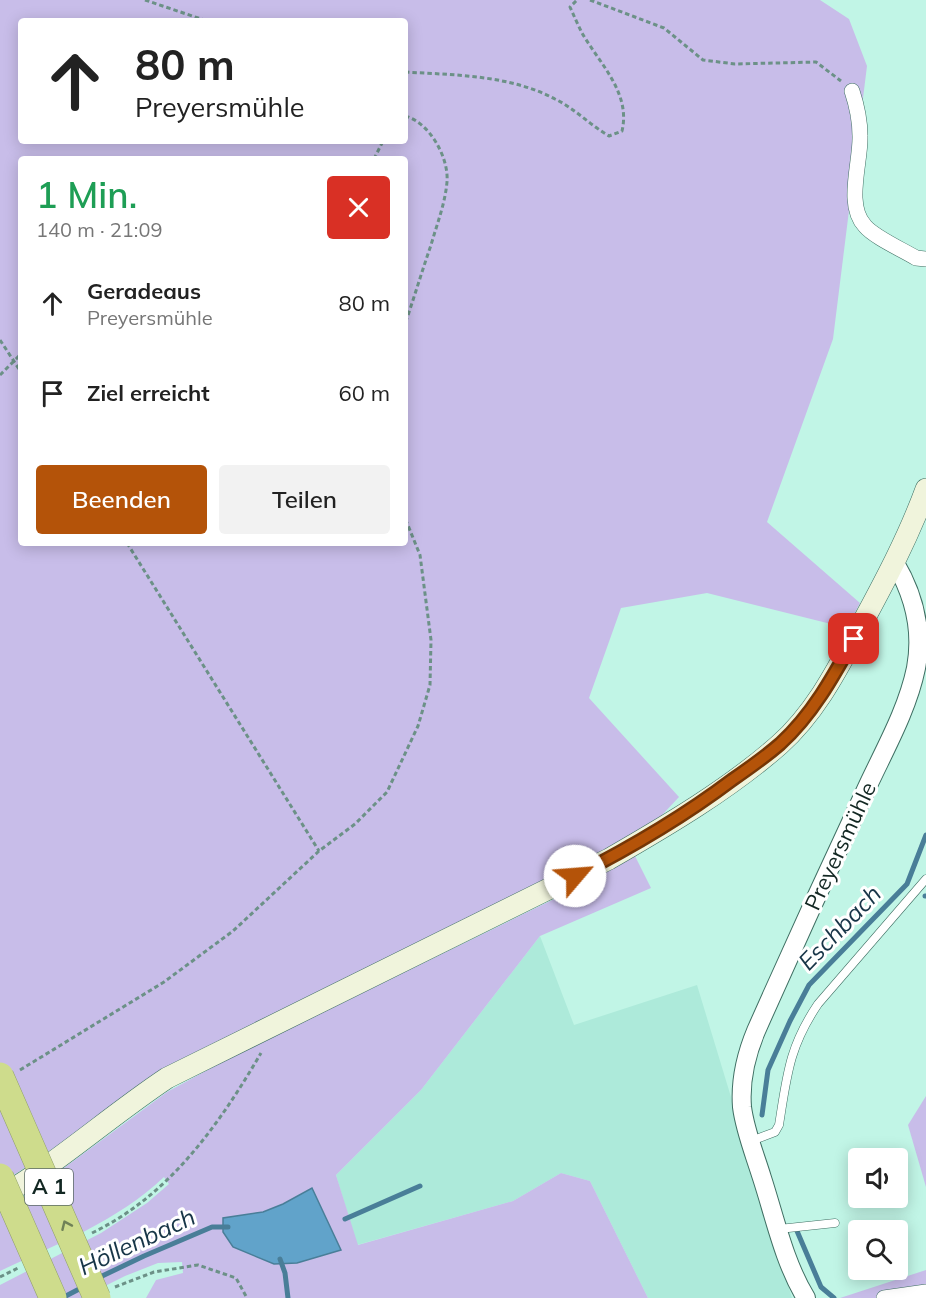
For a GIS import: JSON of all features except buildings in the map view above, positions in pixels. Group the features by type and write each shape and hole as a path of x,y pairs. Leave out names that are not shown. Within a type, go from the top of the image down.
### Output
{"highway":[{"name":"A 1","path":"9,1074 102,1295"},
{"name":"A 1","path":"0,1177 53,1298"}],"main road":[{"path":"0,1197 28,1180 167,1078 609,859 680,817 754,764 780,744 806,716 826,688 895,563 926,489"}],"street":[{"path":"852,91 858,108 860,137 855,189 858,212 865,226 916,258 926,259"},
{"name":"Preyersmühle","path":"806,1298 778,1229 751,1141 742,1109 742,1079 750,1045 890,738 916,668 918,639 916,616 908,585 895,563"},
{"path":"884,1298 926,1292"}],"lane":[{"path":"751,1141 775,1132 779,1125 791,1056 803,1026 833,984 926,879"},
{"path":"778,1229 835,1223"}],"path":[{"path":"145,0 198,18"},
{"path":"408,72 496,80 523,86 556,99 609,136 622,131 625,117 615,83 581,32 570,7 577,0"},
{"path":"590,0 664,28 703,60 735,64 816,62 852,91"},
{"path":"408,117 432,135 444,159 447,179 443,206 408,315"},
{"path":"0,340 18,368"},
{"path":"0,375 18,357"},
{"path":"9,1074 164,982 233,931 319,851 355,824 387,792 418,726 430,685 431,640 420,555 408,525"},
{"path":"129,546 319,851"},
{"path":"89,1234 150,1196 194,1151 235,1097 275,1024"},
{"path":"102,1295 154,1272 198,1265 236,1278 247,1298"},
{"path":"0,1277 20,1268"}],"shaded area":[{"path":"0,0 820,0 849,19 867,66 833,339 767,522 860,603 847,628 707,593 621,608 589,698 679,797 648,830 232,1035 146,1080 17,1173 0,1182"},
{"path":"635,856 651,888 540,936 421,1090 336,1175 358,1245 513,1201 561,1173 590,1181 648,1298 146,1298 156,1280 183,1273 182,1262 158,1263 125,1276 81,1298 0,1298 0,1285 101,1233 147,1203 169,1184 164,1177 146,1193 107,1219 0,1271 0,1209 26,1196 167,1092 239,1053 585,884"},
{"path":"540,936 574,1025 697,985 792,1298 648,1298 590,1181 561,1173 513,1201 357,1245 336,1175 421,1090"},
{"path":"926,1096 926,1187 908,1125"},
{"path":"926,1270 926,1298 840,1298 895,1280 908,1280 908,1276"}],"water":[{"path":"312,1188 341,1250 297,1263 274,1264 233,1247 223,1232 223,1218 263,1212"}],"waterway":[{"name":"Eschbach","path":"762,1115 768,1070 809,985 907,884 926,835"},
{"name":"Höllenbach","path":"345,1219 420,1186"},
{"name":"Höllenbach","path":"98,1278 212,1227 228,1227"},
{"name":"Eschbach","path":"797,1231 821,1287 834,1298"},
{"path":"280,1259 285,1273 288,1298"},
{"name":"Höllenbach","path":"62,1298 85,1286"}],"route":[{"path":"575,876 609,859 680,817 716,793 780,744 806,716 826,688 854,639"}]}
